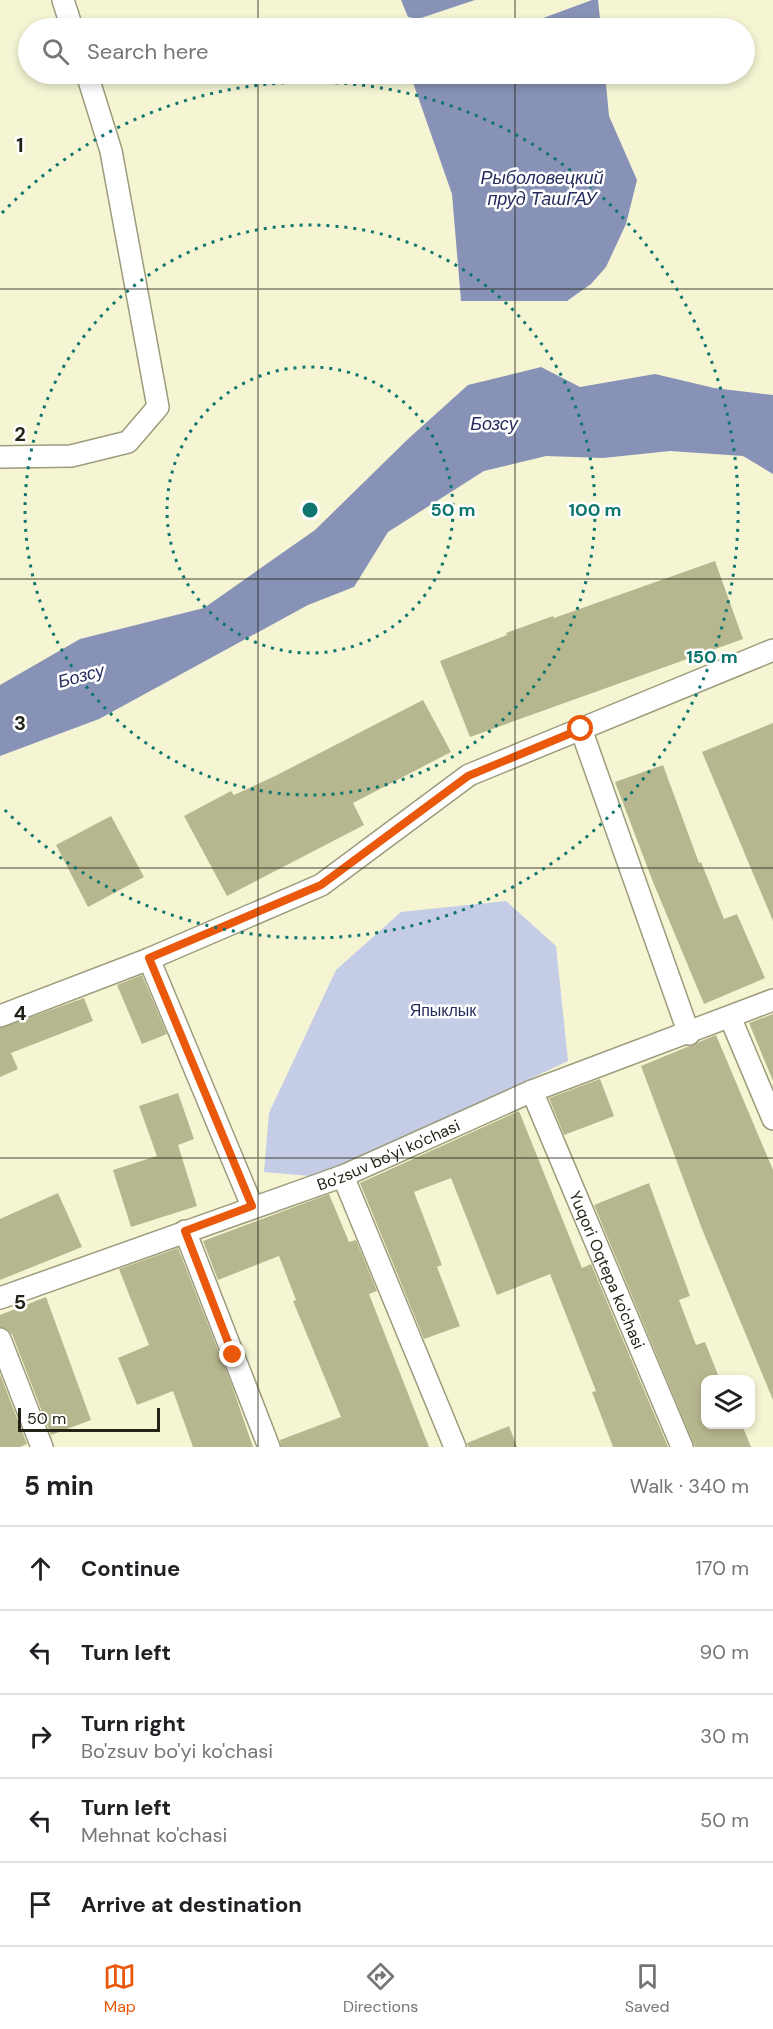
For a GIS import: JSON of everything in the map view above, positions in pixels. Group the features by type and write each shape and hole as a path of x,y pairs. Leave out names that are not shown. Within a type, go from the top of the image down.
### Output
{"street":[{"path":"63,0 69,18"},
{"path":"0,457 71,456 128,442 158,407 111,151 90,84"},
{"path":"0,1016 149,958 321,885 468,776 773,650"},
{"path":"581,729 689,1034"},
{"path":"149,958 252,1206"},
{"name":"Bo'zsuv bo'yi ko'chasi","path":"0,1298 252,1206 342,1176 532,1091 689,1034 773,1000"},
{"path":"730,1017 773,1119"},
{"name":"Yuqori Oqtepa ko'chasi","path":"532,1091 682,1447"},
{"path":"342,1176 454,1447"},
{"path":"185,1231 269,1447"},
{"path":"0,1339 42,1447"}],"green space":[{"name":"Япыклык","path":"506,901 556,946 568,1061 321,1177 264,1172 269,1113 336,970 401,912"}],"water":[{"path":"401,0 475,0 421,18 408,17"},
{"path":"592,0 598,0 600,18 543,18"},
{"name":"Рыболовецкий пруд ТашГАУ","path":"414,84 606,84 609,116 637,180 626,224 606,267 591,284 567,301 461,301 452,194"},
{"name":"Бозсу","path":"541,367 580,387 655,374 714,388 773,395 773,474 743,456 670,451 603,458 546,456 484,471 388,532 354,587 308,605 99,719 0,756 0,685 80,639 204,608 315,530 408,439 468,385"}],"building":[{"path":"715,561 743,639 470,737 440,661 507,635 506,633"},
{"path":"423,700 451,752 353,803 364,825 227,896 184,816 231,791 234,795 275,776"},
{"path":"773,723 773,921 702,752"},
{"path":"663,765 699,863 701,862 724,919 737,914 765,978 704,1004 653,882 615,782"},
{"path":"111,816 144,877 88,907 56,845"},
{"path":"142,975 167,1034 142,1044 117,985"},
{"path":"84,998 93,1021 11,1053 18,1069 0,1077 0,1028"},
{"path":"773,1014 773,1081 749,1023"},
{"path":"716,1035 773,1170 773,1400 702,1229 641,1066"},
{"path":"600,1079 614,1116 564,1135 549,1098"},
{"path":"178,1093 194,1139 178,1145 197,1206 131,1227 113,1170 157,1156 139,1106"},
{"path":"519,1111 582,1268 591,1264 668,1447 613,1447 592,1392 596,1391 550,1274 497,1295 451,1178 414,1192 442,1265 437,1267 460,1326 424,1339 360,1183"},
{"path":"649,1183 690,1296 679,1300 696,1345 705,1342 718,1375 701,1375 701,1429 744,1429 751,1447 695,1447 594,1205"},
{"path":"58,1193 82,1247 0,1280 0,1219"},
{"path":"329,1194 349,1242 356,1240 377,1291 369,1294 429,1447 281,1447 280,1440 341,1417 293,1301 296,1300 279,1256 218,1280 203,1241"},
{"path":"178,1248 231,1383 253,1447 193,1447 173,1391 137,1405 118,1358 149,1345 119,1269"},
{"path":"46,1297 91,1420 51,1435 12,1334 0,1327 0,1315"},
{"path":"0,1374 27,1444 20,1447 0,1447"},
{"path":"509,1426 517,1447 468,1447 467,1443"}],"route":[{"path":"233,1355 185,1231 252,1206 149,958 321,885 468,776 581,729"}]}
